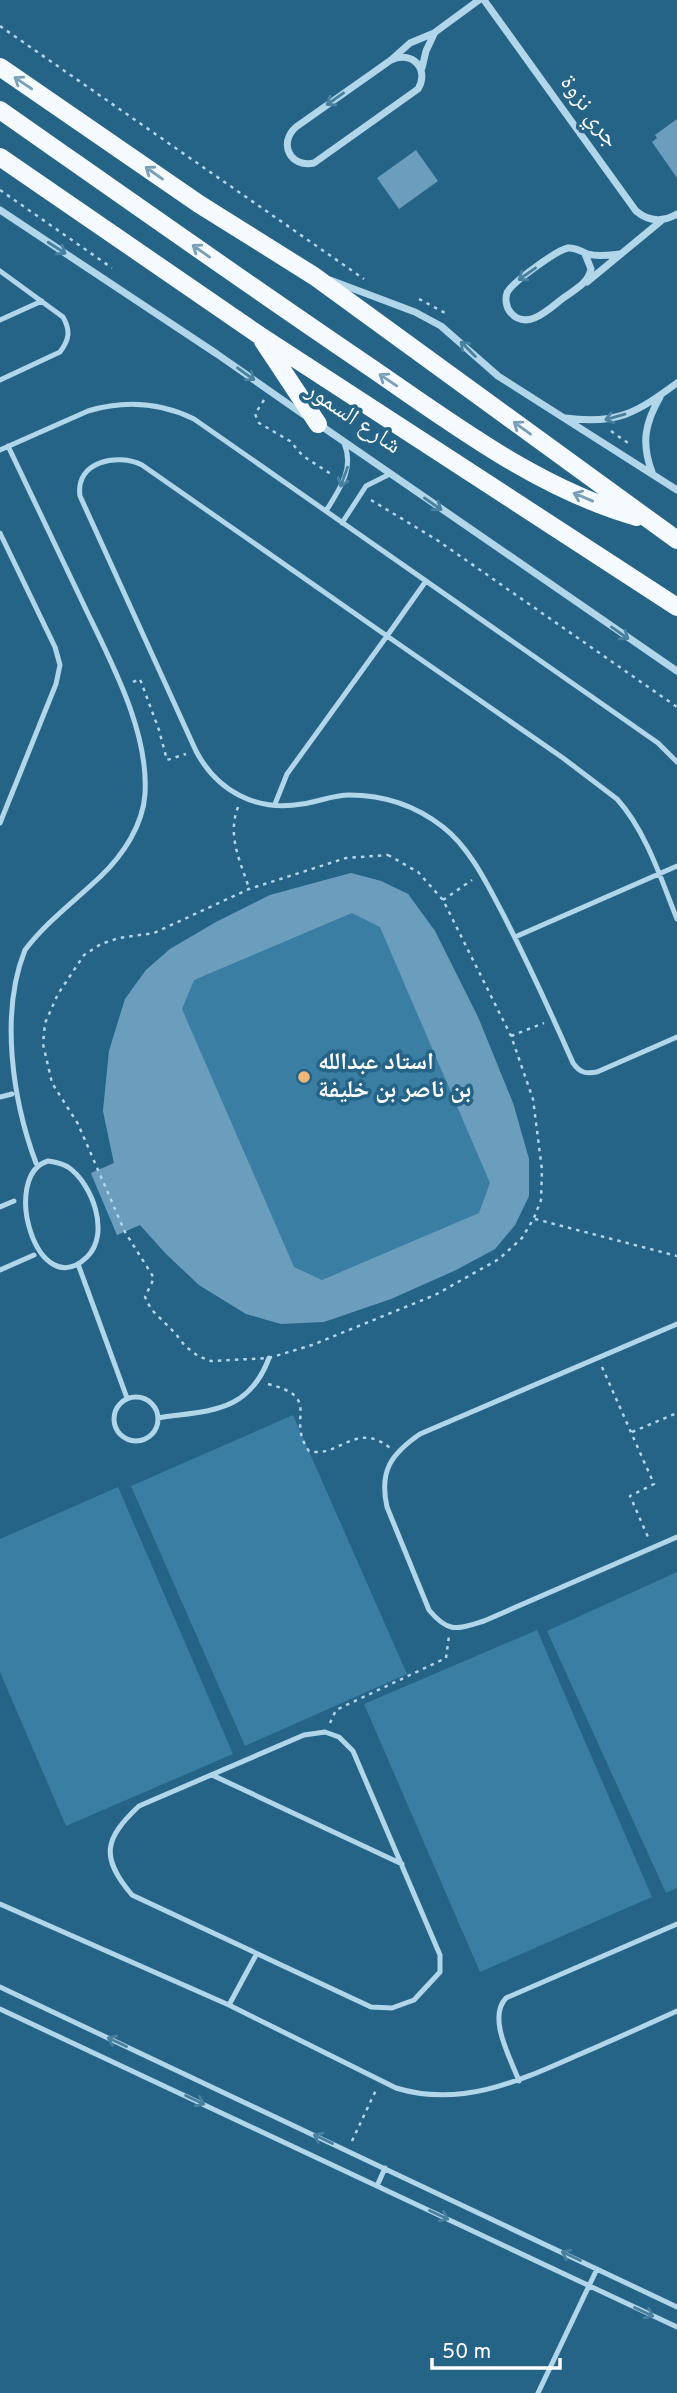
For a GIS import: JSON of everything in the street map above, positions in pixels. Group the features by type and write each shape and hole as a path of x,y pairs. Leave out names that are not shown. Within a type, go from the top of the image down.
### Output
{"main road":[{"path":"0,67 199,204 314,276 677,540"},
{"path":"0,110 321,334 519,466 569,492 647,520"},
{"name":"شارع السمور","path":"0,157 259,335 677,607"},
{"path":"259,335 318,424"}],"street":[{"path":"434,33 426,51 421,84 413,94 314,163 301,164 295,161 287,150 287,137 291,131 391,60 410,43 434,33 481,0"},
{"name":"جري نزوة","path":"481,0 636,211 648,219 662,220"},
{"path":"391,60 409,57 422,70"},
{"name":"شارع السمور","path":"0,210 206,346 677,671"},
{"path":"621,254 586,254 575,248 563,249 512,285 506,296 511,314 516,318 535,318 607,267 662,220 677,214"},
{"path":"584,283 591,269 586,254"},
{"path":"314,276 428,318 453,334 498,376 677,490"},
{"path":"563,418 598,421 619,418 641,408 677,383"},
{"path":"652,473 646,456 644,437 646,425 662,394"}],"lane":[{"path":"0,271 63,317 69,335 60,352 0,380"},
{"path":"0,320 42,301"},
{"path":"0,450 103,407 135,403 165,408 194,419 659,743 677,762"},
{"path":"326,511 343,482 348,465 342,440"},
{"path":"5,999 10,978 24,952 43,929 115,863 140,818 145,796 142,753 137,730 121,688 8,446"},
{"path":"677,919 633,822 617,799 563,758 142,465 124,458 108,459 93,466 82,478 80,496 202,764 217,781 241,797 275,804 303,804 347,795 382,797 404,804 445,828 480,874 515,937 573,1063 582,1072 597,1072 677,1037"},
{"path":"342,523 360,493 373,481 390,474"},
{"path":"0,533 55,647 60,665 57,684 0,823"},
{"path":"275,804 287,774 426,581"},
{"path":"515,937 677,866"},
{"path":"5,1057 12,1094 36,1163"},
{"path":"0,1097 12,1094"},
{"path":"26,1169 36,1163 48,1161 70,1168 90,1197 98,1220 97,1241 93,1251 78,1264 54,1267 43,1263 30,1249"},
{"path":"14,1189 15,1208"},
{"path":"0,1207 13,1200"},
{"path":"0,1270 34,1255"},
{"path":"78,1264 127,1398"},
{"path":"677,1324 420,1434 396,1453 389,1465 384,1492 387,1507 429,1610 439,1623 450,1629 484,1622 677,1538"},
{"path":"158,1418 225,1406 243,1397 258,1382 269,1357"},
{"path":"127,1398 144,1398 156,1409 156,1427 151,1435 142,1440 124,1438 117,1431 114,1412 127,1398"},
{"path":"325,1732 340,1737 352,1751 440,1955 440,1972 414,2000 392,2008 370,2007 132,1895 119,1880 112,1863 109,1846 119,1825 139,1806 212,1775 304,1735 325,1732"},
{"path":"212,1775 401,1864"},
{"path":"0,1904 229,2005 380,2081 410,2093 441,2097 471,2094 519,2081 677,2011"},
{"path":"519,2081 497,2020 499,2007 506,1998 677,1924"},
{"path":"229,2005 256,1955"},
{"path":"0,1987 677,2307"},
{"path":"0,2009 677,2328"},
{"path":"377,2186 384,2168"},
{"path":"538,2393 597,2269"}],"path":[{"path":"0,26 372,284"},
{"path":"0,190 112,268"},
{"path":"415,298 436,307 455,321"},
{"path":"270,391 255,414 256,420 343,482"},
{"path":"598,421 646,456"},
{"path":"360,493 430,535 677,707"},
{"path":"121,688 141,679 167,760 196,751"},
{"path":"241,797 233,819 233,835 249,889"},
{"path":"388,855 418,872 443,900 511,1036 533,1098 542,1170 541,1200 534,1219 522,1238 499,1259 435,1295 312,1345 269,1357 211,1361 198,1356 185,1346 151,1309 145,1297 154,1278 125,1232 78,1124 52,1083 43,1044 45,1023 51,1006 84,955 101,944 119,938 154,933 249,889 346,858 388,855"},
{"path":"443,900 480,874"},
{"path":"511,1036 553,1018"},
{"path":"534,1219 677,1256"},
{"path":"597,1358 654,1484 630,1496 653,1548"},
{"path":"258,1382 285,1388 295,1396 300,1407 301,1434 309,1451 322,1451 374,1437 396,1453"},
{"path":"632,1432 677,1413"},
{"path":"325,1732 336,1710 446,1658 450,1629"},
{"path":"348,2151 380,2081"}],"shaded area":[{"name":"استاد عبدالله بن ناصر بن خليفة","path":"351,873 381,881 408,894 435,931 478,1017 513,1103 529,1159 529,1196 515,1225 495,1249 456,1270 391,1299 281,1324 246,1314 199,1285 140,1225 117,1235 91,1174 114,1163 103,1111 109,1051 125,999 146,970 170,949 270,895"},
{"path":"293,1415 407,1674 245,1746 131,1486"},
{"path":"118,1487 233,1754 66,1826 0,1672 0,1539"},
{"path":"677,1572 677,1888 666,1893 547,1631"},
{"path":"537,1630 652,1897 480,1972 364,1704"}],"building":[{"path":"677,119 677,178 652,142 657,138 655,135"},
{"path":"416,150 438,181 399,209 377,178"},
{"path":"351,873 381,881 408,894 435,931 478,1017 513,1103 529,1159 529,1196 515,1225 495,1249 391,1299 324,1322 281,1324 246,1314 199,1285 140,1225 117,1235 91,1173 114,1163 103,1111 109,1051 125,999 146,970 170,949 270,895","holes":["352,913 380,927 490,1183 479,1213 322,1280 294,1267 182,1009 194,980"]}],"place":[{"name":"استاد عبدالله بن ناصر بن خليفة","path":"304,1077"}]}
